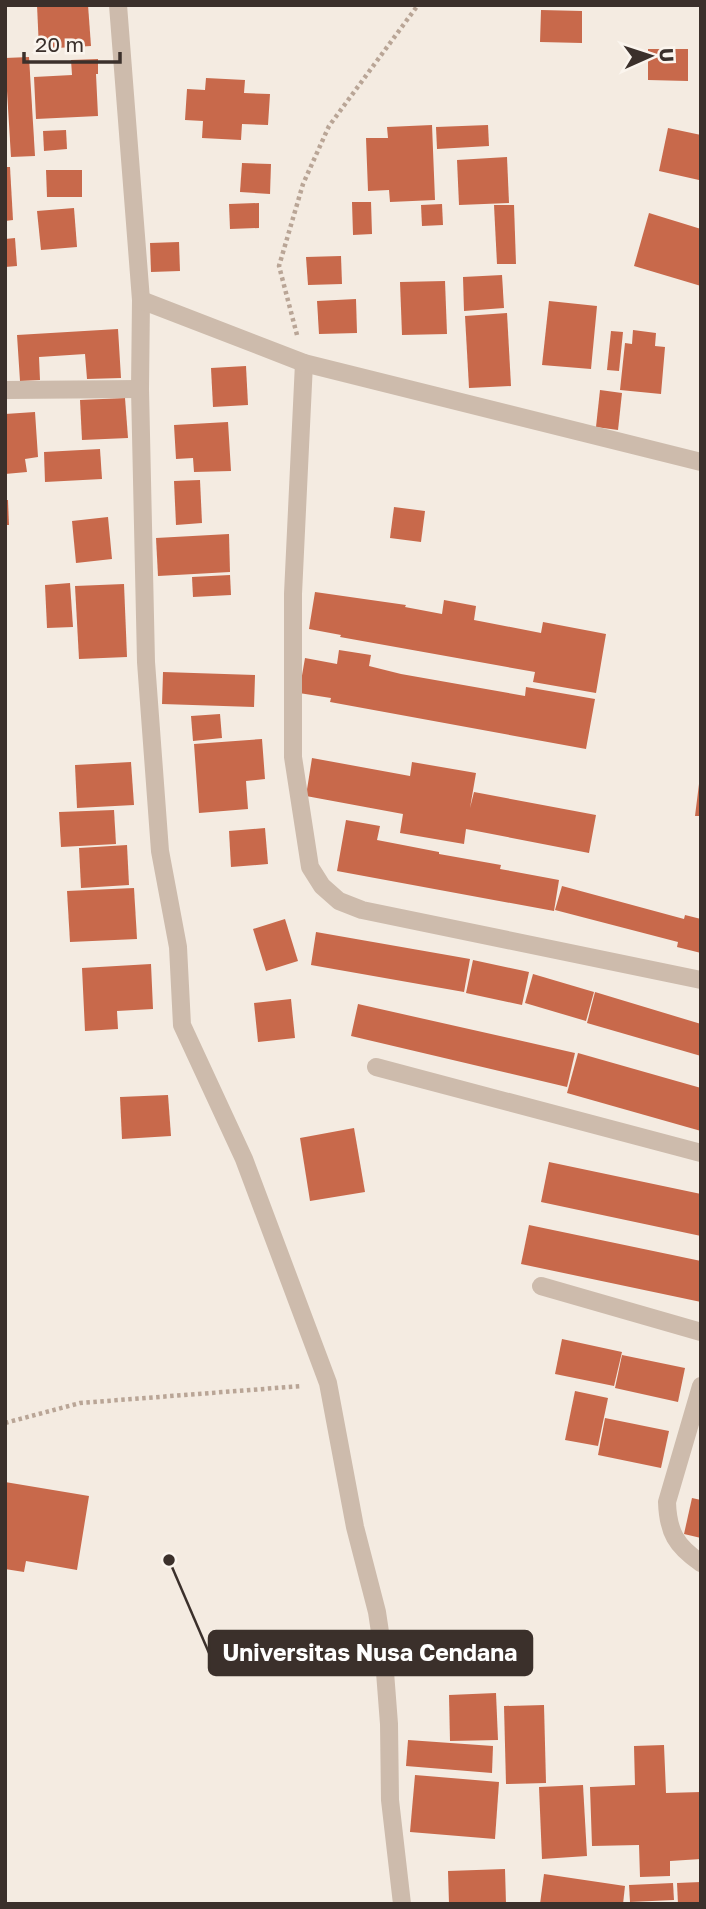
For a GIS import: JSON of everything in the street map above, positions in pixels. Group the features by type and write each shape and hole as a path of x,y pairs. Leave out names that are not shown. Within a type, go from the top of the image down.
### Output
{"street":[{"path":"118,5 141,300 140,389 146,662 160,851 178,947 182,1025 244,1159 328,1384 352,1515 377,1612 382,1647 389,1724 390,1800 402,1904"},
{"path":"141,300 304,363 701,462"},
{"path":"304,363 293,594 293,757 310,867 322,886 339,901 362,910 701,980"},
{"path":"5,390 140,389"},
{"path":"376,1067 701,1153"},
{"path":"541,1286 701,1332"},
{"path":"700,1388 667,1502 667,1519 672,1534 683,1551 701,1563"}],"path":[{"path":"304,363 279,266 303,184 328,126 418,5"},
{"path":"5,1423 80,1403 328,1384"}],"building":[{"path":"37,5 88,5 91,46 39,49"},
{"path":"541,10 582,11 582,43 540,42"},
{"path":"648,49 688,49 688,81 648,80"},
{"path":"29,57 35,156 11,157 5,58"},
{"path":"98,59 98,116 36,119 34,77 72,75 71,60"},
{"path":"206,78 245,80 244,93 270,94 268,125 242,124 241,140 202,138 203,121 185,120 187,89 205,90"},
{"path":"432,125 435,200 390,202 389,190 368,191 366,138 388,138 387,127"},
{"path":"488,125 489,146 437,149 436,127"},
{"path":"668,128 701,135 699,180 659,171"},
{"path":"66,130 67,149 44,151 43,131"},
{"path":"507,157 509,203 459,205 457,160"},
{"path":"242,163 271,164 270,194 240,192"},
{"path":"5,167 10,167 13,220 5,221"},
{"path":"46,170 82,170 82,197 47,197"},
{"path":"352,202 371,202 372,234 353,235"},
{"path":"259,203 259,228 230,229 229,204"},
{"path":"442,204 443,225 422,226 421,205"},
{"path":"494,205 514,205 516,264 497,264"},
{"path":"74,208 77,247 41,250 37,211"},
{"path":"649,213 701,229 701,286 634,266"},
{"path":"15,238 17,266 5,267 5,239"},
{"path":"179,242 180,271 151,272 150,243"},
{"path":"341,256 342,284 308,285 306,257"},
{"path":"502,275 504,308 464,311 463,277"},
{"path":"445,281 447,334 402,335 400,282"},
{"path":"356,299 357,333 319,334 317,301"},
{"path":"549,301 597,306 591,369 542,365"},
{"path":"507,313 511,386 469,388 465,316"},
{"path":"118,329 121,378 87,379 85,354 39,357 40,380 20,381 17,335"},
{"path":"633,330 656,333 655,346 665,347 661,394 620,390 625,343 632,344"},
{"path":"611,331 623,332 619,371 607,370"},
{"path":"246,366 248,405 213,407 211,368"},
{"path":"600,390 622,393 618,430 596,427"},
{"path":"125,398 128,438 82,440 80,400"},
{"path":"35,412 38,457 25,459 27,472 5,474 5,414"},
{"path":"228,422 231,471 194,472 193,458 176,459 174,425"},
{"path":"100,449 102,479 45,482 44,452"},
{"path":"200,480 202,523 176,525 174,481"},
{"path":"5,500 8,500 9,525 5,525"},
{"path":"394,507 425,511 421,542 390,538"},
{"path":"108,517 112,559 76,563 72,521"},
{"path":"229,534 230,572 158,576 156,538"},
{"path":"230,575 231,595 193,597 192,577"},
{"path":"70,583 73,627 47,628 45,585"},
{"path":"124,584 127,657 79,659 75,586"},
{"path":"315,592 406,605 405,607 442,614 444,600 476,606 474,620 541,633 543,622 606,634 596,693 533,682 535,672 309,629"},
{"path":"339,650 371,655 369,666 401,674 525,696 526,687 595,699 586,749 330,702 331,698 299,693 305,658 337,664"},
{"path":"163,672 255,675 254,707 162,704"},
{"path":"220,714 222,738 193,741 191,716"},
{"path":"262,739 265,779 246,781 248,809 199,813 194,744"},
{"path":"312,758 410,776 412,762 476,773 470,808 474,792 596,815 589,853 466,829 464,844 400,833 403,814 306,796"},
{"path":"131,762 134,805 77,808 75,765"},
{"path":"699,784 701,816 695,816"},
{"path":"114,810 116,844 61,847 59,812"},
{"path":"346,820 380,826 377,840 501,865 500,869 559,880 554,911 337,871"},
{"path":"265,828 268,864 231,867 229,831"},
{"path":"127,845 129,885 81,888 79,848"},
{"path":"562,886 684,919 685,915 701,919 701,953 677,947 678,942 555,910"},
{"path":"134,888 137,939 70,942 67,891"},
{"path":"285,919 298,961 266,971 253,929"},
{"path":"316,932 470,959 464,992 311,965"},
{"path":"473,960 529,972 522,1005 466,993"},
{"path":"151,964 153,1009 117,1011 118,1029 85,1031 82,968"},
{"path":"533,974 594,992 586,1021 525,1003"},
{"path":"595,992 701,1024 701,1056 587,1023"},
{"path":"291,999 295,1038 258,1042 254,1003"},
{"path":"358,1004 575,1053 567,1087 351,1036"},
{"path":"578,1053 701,1088 701,1131 567,1093"},
{"path":"168,1095 171,1136 122,1139 120,1097"},
{"path":"354,1128 365,1192 310,1201 300,1138"},
{"path":"549,1162 701,1194 701,1236 541,1202"},
{"path":"529,1225 701,1261 701,1302 521,1264"},
{"path":"562,1339 622,1352 614,1386 555,1374"},
{"path":"622,1355 685,1368 678,1402 615,1388"},
{"path":"575,1391 608,1398 598,1446 565,1440"},
{"path":"605,1418 669,1431 661,1468 598,1455"},
{"path":"5,1482 89,1496 77,1570 26,1561 24,1572 5,1569"},
{"path":"692,1498 701,1500 701,1538 684,1534"},
{"path":"496,1693 498,1740 450,1741 449,1695"},
{"path":"544,1705 546,1783 506,1784 504,1706"},
{"path":"408,1740 493,1746 492,1773 406,1766"},
{"path":"664,1745 666,1793 701,1792 701,1859 670,1861 670,1876 640,1877 639,1845 592,1846 590,1787 635,1785 634,1746"},
{"path":"415,1775 499,1782 495,1839 410,1832"},
{"path":"583,1785 587,1856 542,1859 539,1787"},
{"path":"505,1869 506,1904 449,1904 448,1871"},
{"path":"544,1874 625,1886 623,1904 540,1904"},
{"path":"701,1882 701,1904 678,1904 677,1883"},
{"path":"673,1883 674,1900 630,1902 629,1885"}],"place":[{"name":"Universitas Nusa Cendana","path":"169,1560"}]}
